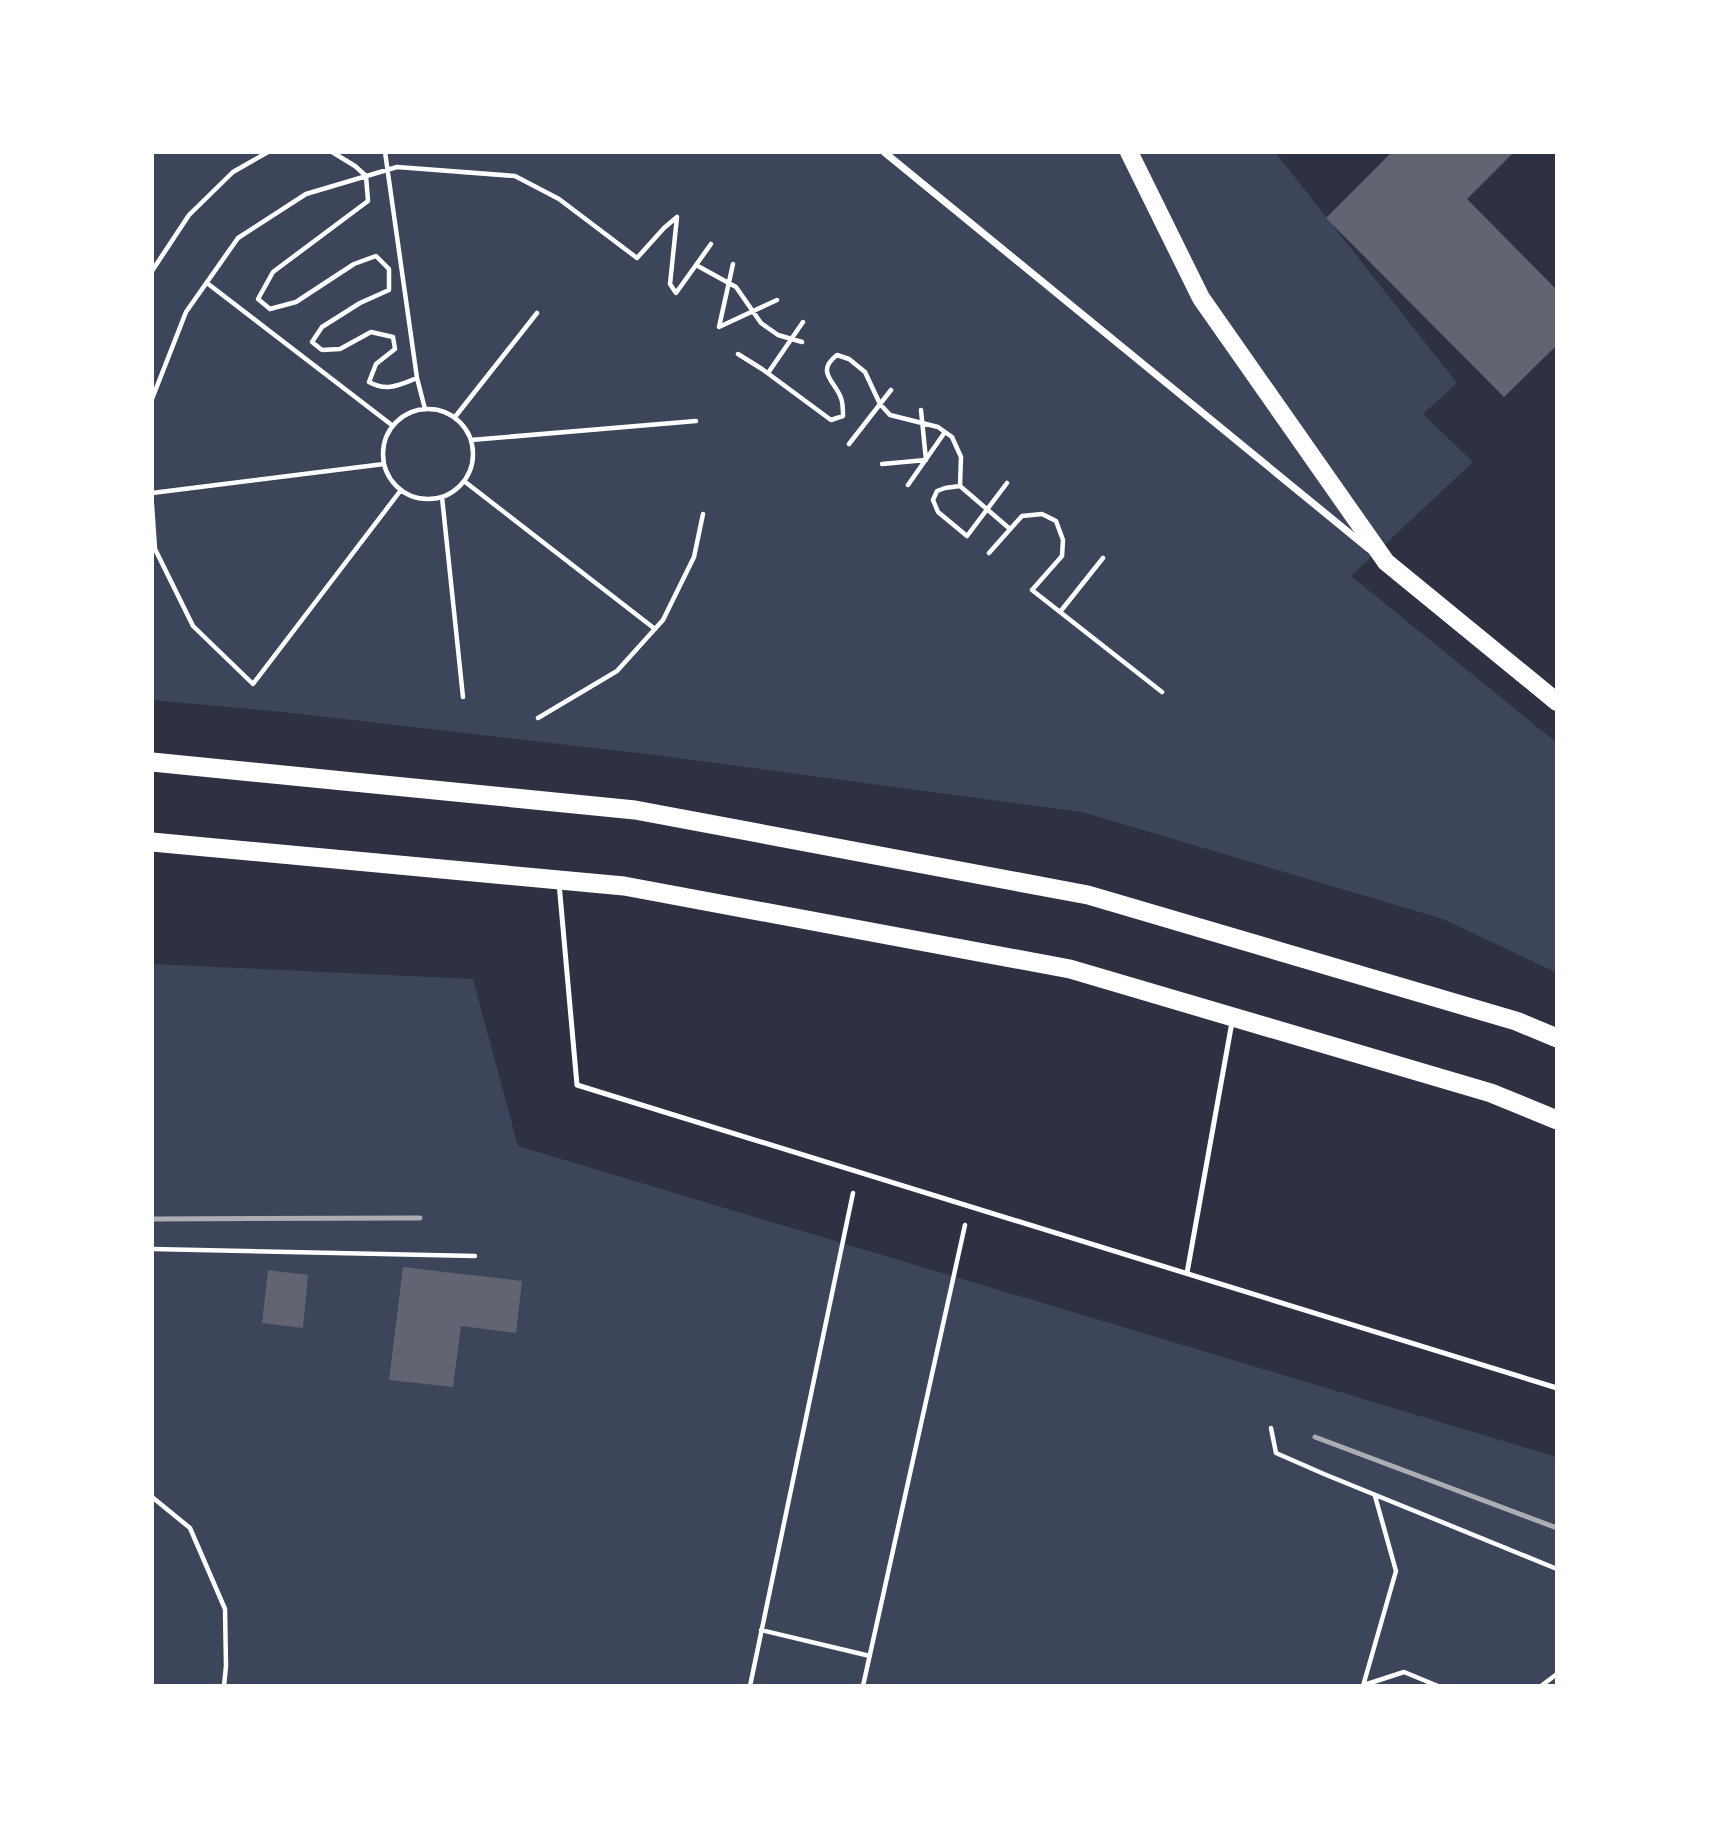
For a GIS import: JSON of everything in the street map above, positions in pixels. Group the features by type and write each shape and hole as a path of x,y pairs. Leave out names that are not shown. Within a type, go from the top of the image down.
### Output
{"highway":[{"path":"152,762 635,810 1088,895 1517,1021 1557,1038"},
{"path":"152,842 624,886 1070,969 1491,1093 1557,1120"}],"main road":[{"path":"1129,152 1200,298 1386,562 1557,702"}],"street":[{"path":"884,152 1386,562"}],"lane":[{"path":"559,880 577,1085 1557,1388"},
{"path":"1187,1273 1233,1017"}],"path":[{"path":"152,271 190,215 233,172 268,152"},
{"path":"332,152 366,176 368,201 273,272 258,299 271,309 296,302 354,264 376,256 389,269 389,290 360,303 322,327 312,342 322,350 340,348 371,332 393,337 395,349 376,364 369,382 379,387 397,386 417,378"},
{"path":"385,152 417,378 425,409"},
{"path":"152,399 186,312 238,238 306,194 397,167 515,176 559,199 637,258 677,217 670,284 676,293 711,244"},
{"path":"696,264 736,287 761,323 778,335 802,342"},
{"path":"733,264 719,327 777,300"},
{"path":"207,282 393,426"},
{"path":"455,417 537,313"},
{"path":"768,373 803,322"},
{"path":"738,354 768,373 831,421 844,415 841,399 829,379 827,369 837,355 849,359 866,372 880,404 890,415 938,427 952,437 961,457 960,486"},
{"path":"849,444 891,390"},
{"path":"425,409 441,410 455,417 465,427 473,454 471,468 464,481 454,491 442,497 413,497 401,490 390,478 384,464 383,449 393,426 410,412 425,409"},
{"path":"921,410 926,460"},
{"path":"471,440 696,421"},
{"path":"908,485 945,432"},
{"path":"882,464 926,460"},
{"path":"152,493 384,464"},
{"path":"464,481 655,629"},
{"path":"1007,483 987,509 967,536 938,512 933,500 937,491 960,486 987,509 1010,529"},
{"path":"152,505 155,549 193,626 253,684 401,490"},
{"path":"442,497 463,697"},
{"path":"538,718 617,671 663,620 694,557 703,514"},
{"path":"989,553 1022,516 1042,514 1056,521 1063,540 1062,556 1032,590 1162,692"},
{"path":"1060,612 1103,558"},
{"path":"750,1686 858,1172"},
{"path":"863,1686 970,1206"},
{"path":"152,1250 475,1256"},
{"path":"1272,1428 1276,1453 1557,1569"},
{"path":"1364,1686 1396,1572 1375,1495"},
{"path":"152,1497 190,1528 225,1609 226,1666 223,1686"},
{"path":"761,1630 870,1656"},
{"path":"1364,1686 1404,1672 1438,1686"},
{"path":"1541,1686 1557,1674"}],"shaded area":[{"path":"152,152 1275,152 1457,383 1423,414 1473,462 1351,576 1557,743 1557,973 1443,919 1082,812 663,756 283,712 152,700"},
{"path":"152,964 473,979 518,1146 1557,1457 1557,1686 152,1686"}],"building":[{"path":"1392,152 1514,152 1467,199 1557,290 1557,345 1504,397 1326,218"},
{"path":"403,1267 522,1281 516,1333 461,1326 453,1387 389,1380"},
{"path":"268,1270 308,1275 303,1328 262,1323"}],"railway":[{"path":"152,1219 420,1218"},
{"path":"1315,1437 1557,1528"}]}
